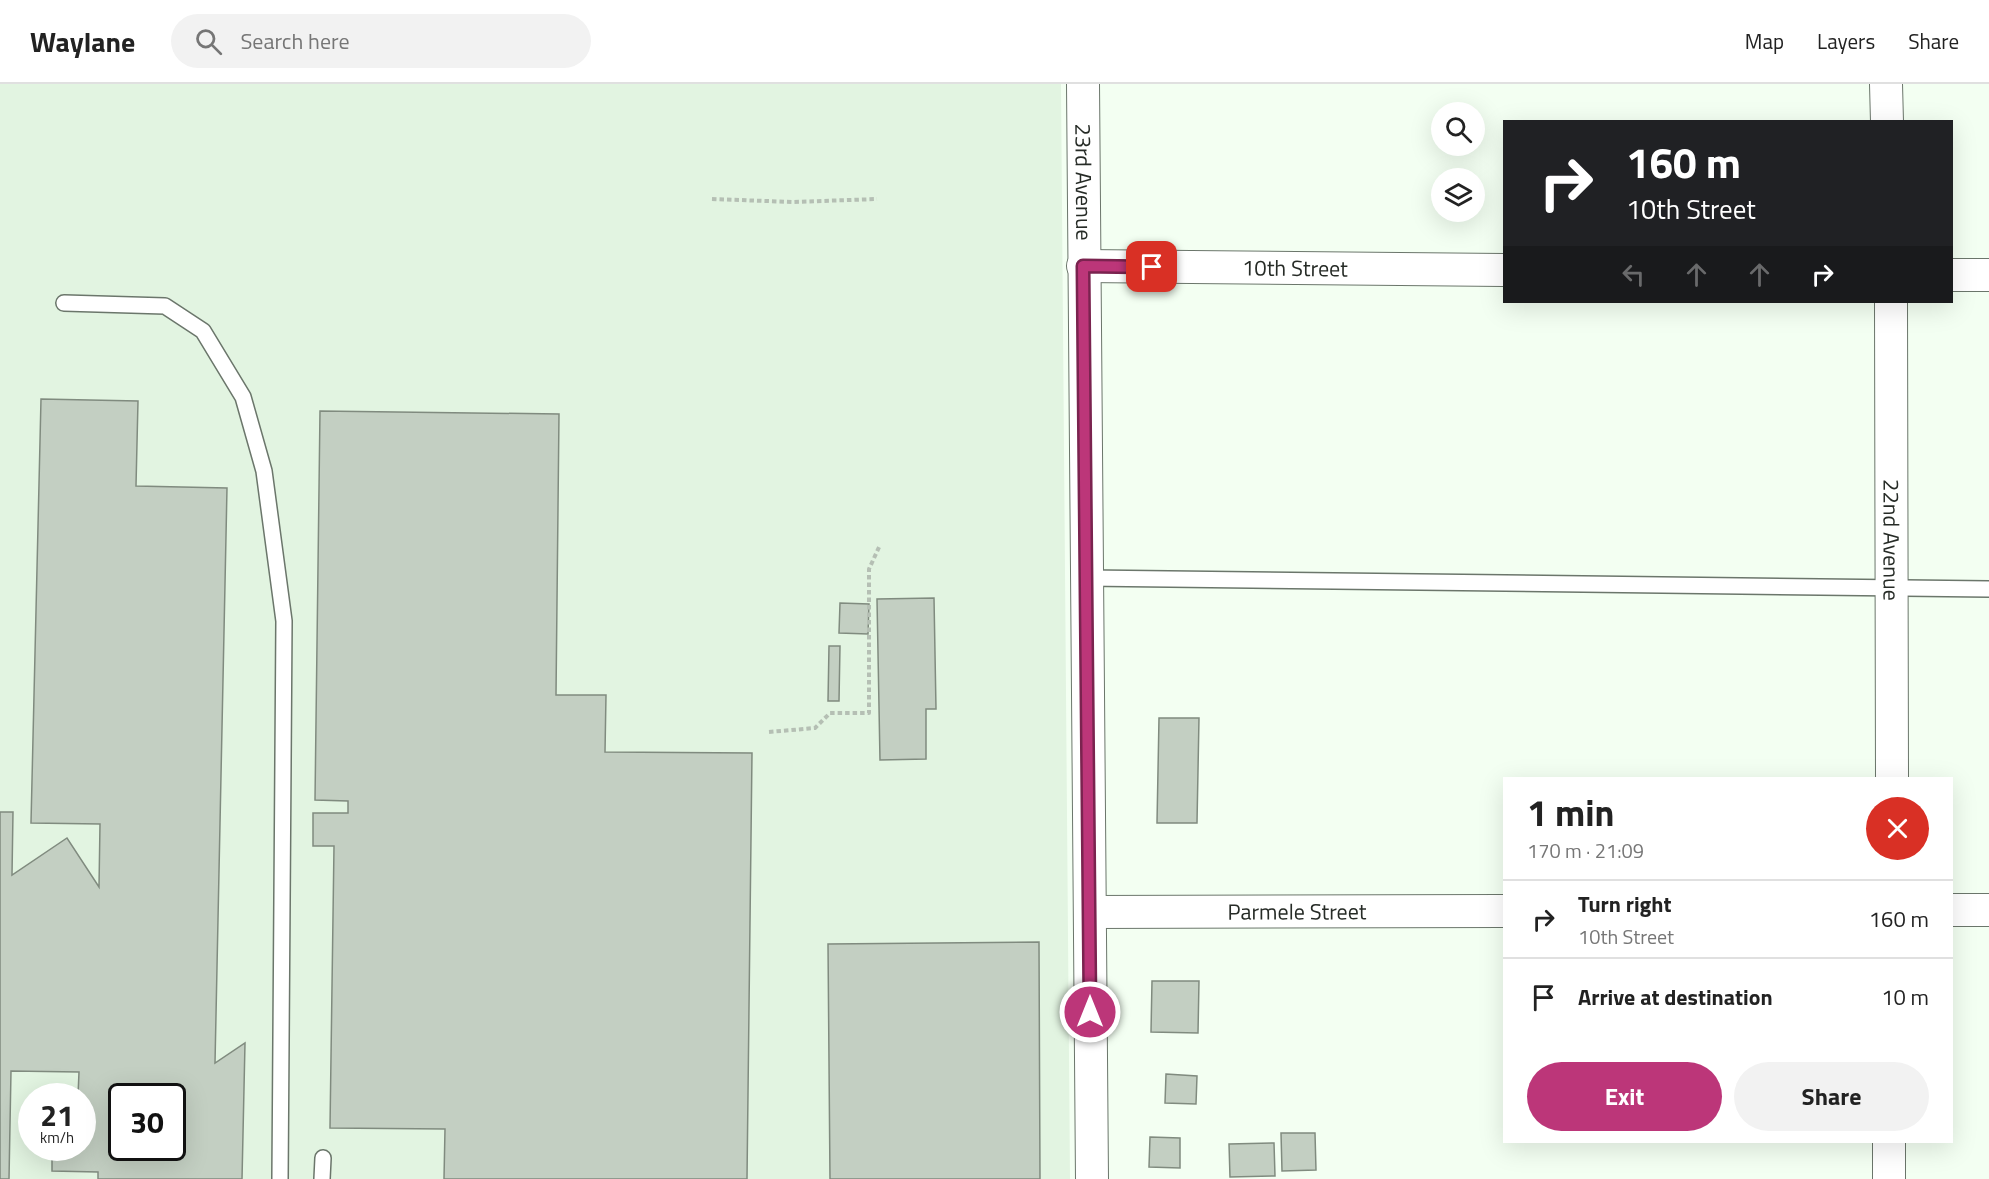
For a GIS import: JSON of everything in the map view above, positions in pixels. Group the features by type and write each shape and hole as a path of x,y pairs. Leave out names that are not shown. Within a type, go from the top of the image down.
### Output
{"street":[{"name":"23rd Avenue","path":"1083,84 1092,1179"},
{"path":"1886,84 1887,120"},
{"name":"10th Street","path":"1083,266 1503,270"},
{"path":"1953,275 1989,275"},
{"name":"22nd Avenue","path":"1891,303 1892,777"},
{"path":"1953,910 1989,910"},
{"name":"Parmele Street","path":"1090,912 1503,911"},
{"path":"1889,1143 1889,1179"}],"lane":[{"path":"64,303 165,306 203,330 243,397 264,471 284,621 280,1179"},
{"path":"1086,578 1989,589"},
{"path":"322,1179 323,1158"}],"path":[{"path":"712,199 793,202 877,199"},
{"path":"769,732 815,728 830,713 869,712 869,569 880,545"}],"shaded area":[{"path":"0,84 1061,84 1070,1179 0,1179"}],"building":[{"path":"41,399 138,401 136,486 227,488 215,1063 245,1043 242,1179 98,1179 98,1172 52,1171 52,1161 96,1161 96,1083 79,1083 79,1072 11,1071 9,1179 0,1179 0,812 13,812 12,875 67,838 99,887 100,824 31,823"},
{"path":"320,411 559,414 556,695 606,695 605,752 752,753 747,1179 444,1179 445,1129 330,1128 334,846 313,846 313,813 348,813 348,801 315,800"},
{"path":"934,598 936,709 926,709 926,759 880,760 877,599"},
{"path":"840,603 869,604 868,634 839,633"},
{"path":"829,646 840,646 839,701 828,701"},
{"path":"1159,718 1199,718 1197,823 1157,823"},
{"path":"1039,942 1040,1179 830,1179 828,944"},
{"path":"1152,981 1199,981 1198,1033 1151,1032"},
{"path":"1166,1074 1197,1076 1196,1104 1165,1103"},
{"path":"1281,1133 1315,1133 1316,1170 1282,1171"},
{"path":"1150,1137 1180,1138 1180,1168 1149,1167"},
{"path":"1274,1143 1275,1176 1230,1177 1229,1144"}],"route":[{"path":"1090,1012 1083,266 1152,267"}]}
